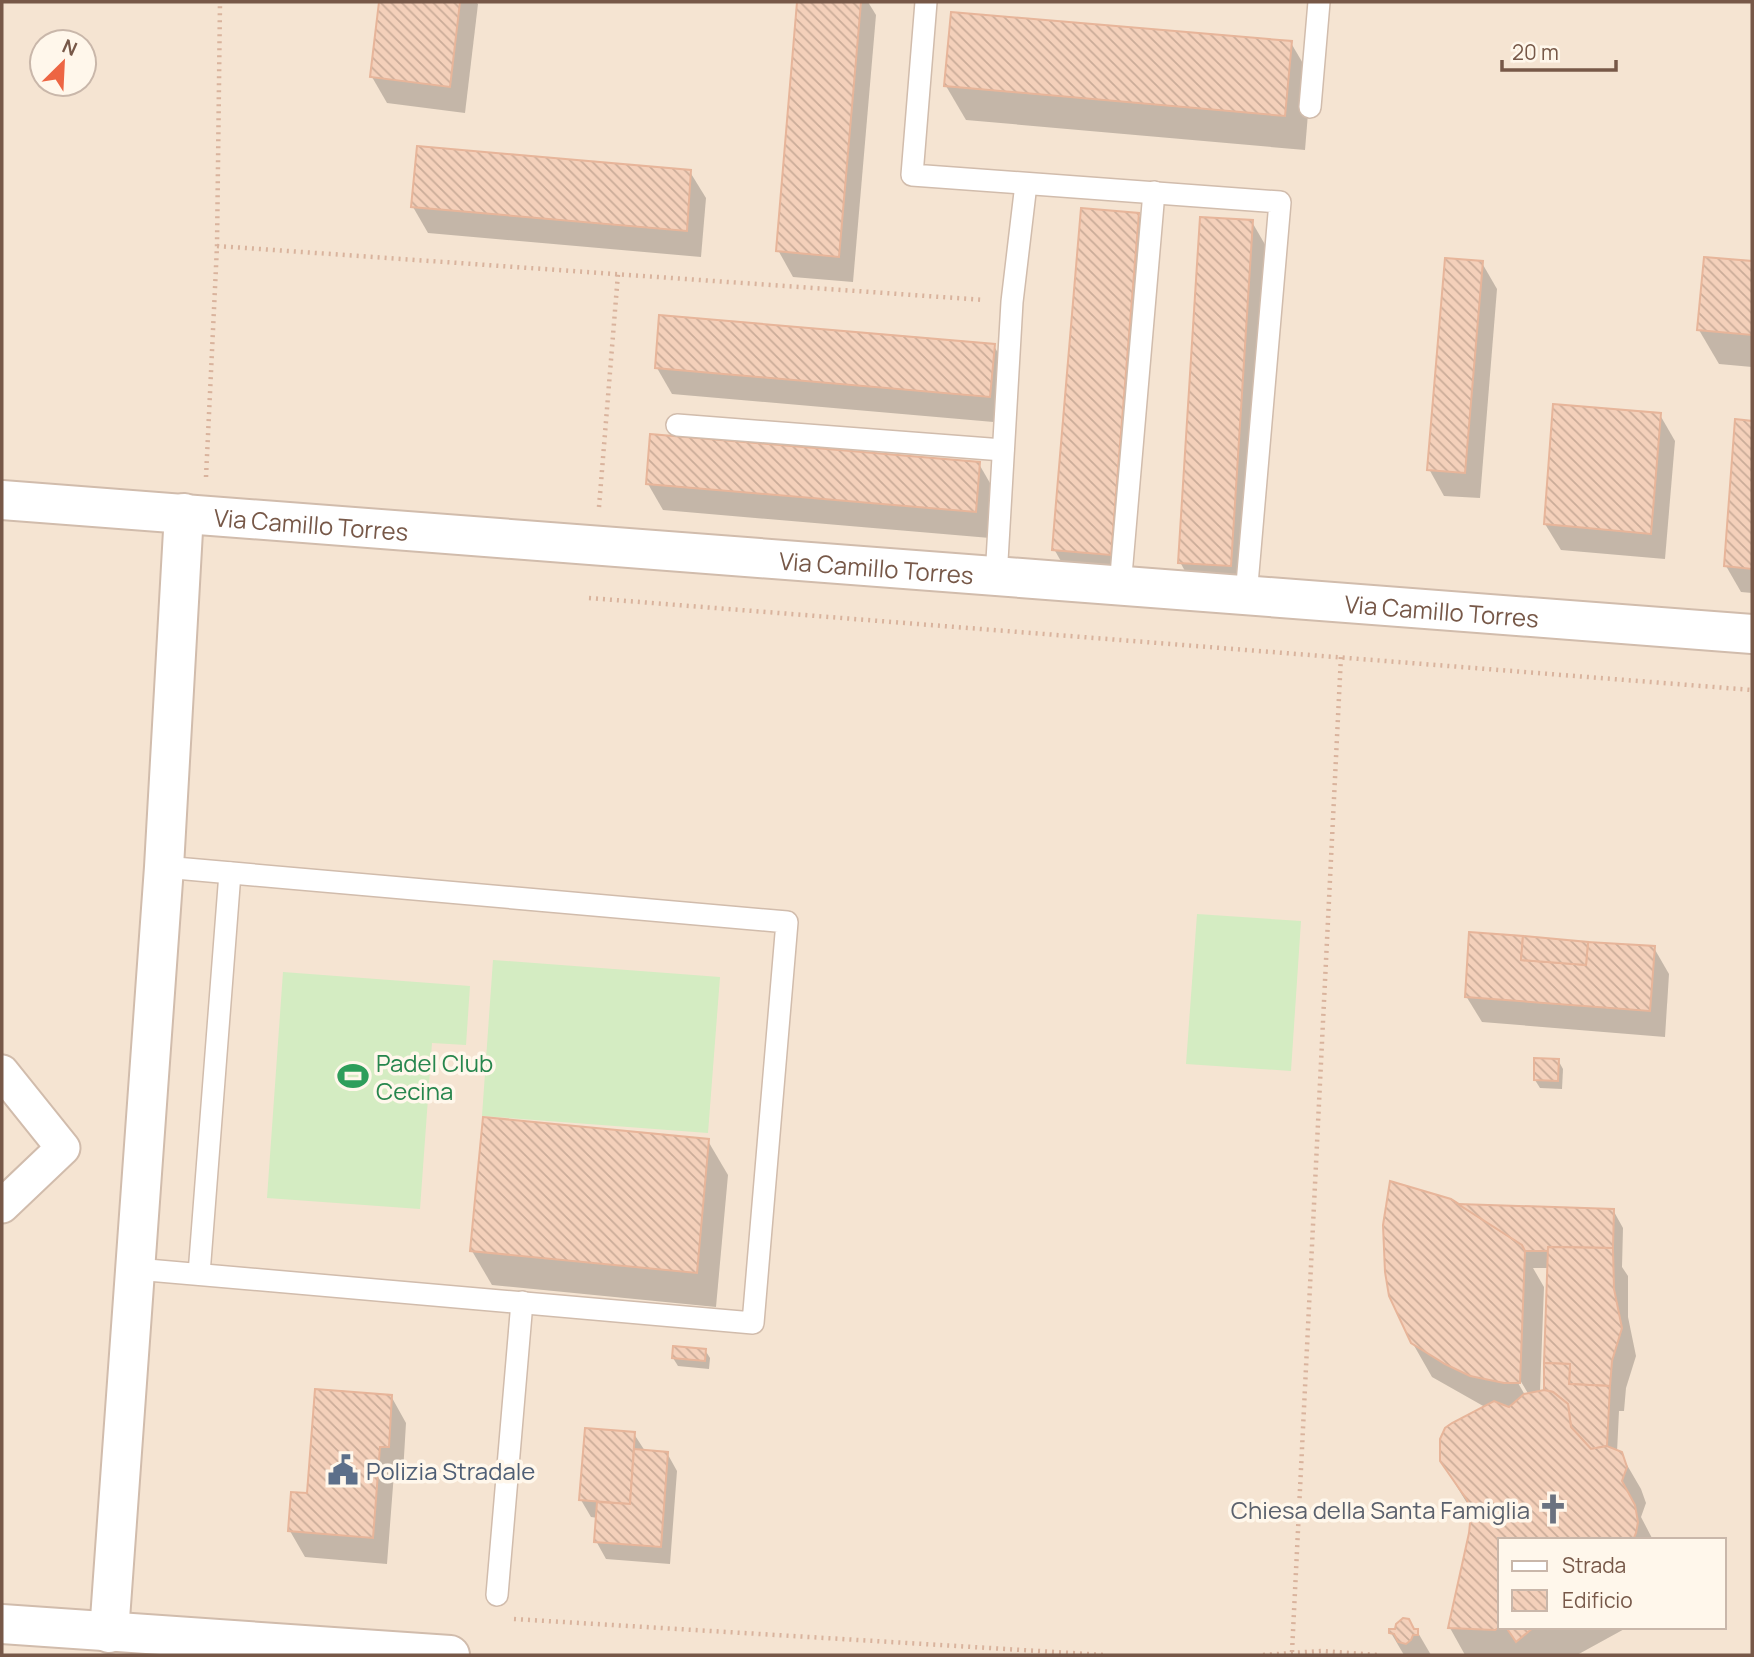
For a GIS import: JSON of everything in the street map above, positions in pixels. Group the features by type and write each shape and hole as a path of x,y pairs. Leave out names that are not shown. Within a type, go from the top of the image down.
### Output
{"street":[{"name":"Via Camillo Torres","path":"2,500 1752,634"},
{"path":"109,1633 164,867 194,514"},
{"path":"2,1072 63,1149 2,1206"},
{"path":"2,1624 450,1655"}],"lane":[{"path":"926,2 912,175 1279,202 1246,596"},
{"path":"1310,107 1319,2"},
{"path":"996,578 1012,302 1026,184"},
{"path":"1120,587 1154,192"},
{"path":"677,425 1003,450"},
{"path":"136,1269 753,1323 787,922 164,867"},
{"path":"199,1274 230,873"},
{"path":"497,1595 522,1302"}],"path":[{"path":"194,514 217,246 220,2"},
{"path":"217,246 1012,302"},
{"path":"596,546 618,274"},
{"path":"589,598 1752,690"},
{"path":"1292,1652 1341,656"},
{"path":"1263,1655 1321,1651 1378,1655"}],"shaded area":[{"path":"2,2 1752,2 1752,1655 2,1655"}],"green space":[{"path":"1197,914 1301,921 1291,1071 1186,1064"},
{"path":"493,960 720,977 708,1133 482,1116"},
{"name":"Padel Club Cecina","path":"283,972 470,986 466,1045 432,1043 420,1209 267,1198"}],"building":[{"path":"379,2 460,2 450,87 370,77"},
{"path":"797,2 861,2 839,257 776,251"},
{"path":"951,12 1292,41 1285,116 944,86"},
{"path":"417,146 691,170 687,231 411,207"},
{"path":"1081,208 1139,213 1111,555 1052,550"},
{"path":"1200,217 1253,220 1231,566 1178,563"},
{"path":"1704,257 1752,261 1752,335 1697,330"},
{"path":"1445,258 1483,261 1465,473 1427,470"},
{"path":"659,315 995,344 990,397 655,368"},
{"path":"1553,404 1661,413 1651,534 1544,524"},
{"path":"1735,419 1752,421 1752,569 1724,566"},
{"path":"650,434 980,462 976,512 646,484"},
{"path":"1469,932 1523,936 1521,960 1586,965 1588,942 1655,946 1650,1011 1465,997"},
{"path":"1523,936 1588,942 1586,965 1521,960"},
{"path":"1534,1058 1559,1059 1558,1081 1534,1080"},
{"path":"483,1117 709,1139 697,1273 470,1251"},
{"path":"1390,1181 1451,1199 1522,1245 1525,1251 1520,1383 1504,1383 1470,1376 1411,1343 1389,1296 1385,1272 1383,1225"},
{"path":"1458,1204 1614,1209 1613,1248 1548,1247 1548,1251 1525,1251 1522,1245"},
{"path":"1548,1247 1613,1248 1614,1289 1622,1328 1612,1361 1610,1386 1569,1384 1570,1364 1544,1363"},
{"path":"673,1346 706,1349 705,1361 672,1358"},
{"path":"1544,1363 1570,1364 1569,1384 1610,1386 1607,1446 1591,1449 1571,1427 1568,1404 1553,1392 1544,1390"},
{"name":"Polizia Stradale","path":"315,1389 392,1395 389,1447 380,1447 373,1538 288,1531 291,1492 307,1493"},
{"name":"Chiesa della Santa Famiglia","path":"1544,1390 1553,1392 1568,1404 1571,1427 1591,1449 1607,1446 1622,1452 1627,1467 1622,1481 1635,1505 1638,1522 1636,1533 1634,1538 1498,1538 1498,1628 1448,1628 1471,1513 1467,1500 1440,1461 1440,1439 1445,1428 1452,1423 1494,1401 1509,1407 1524,1394"},
{"path":"585,1428 635,1432 630,1504 579,1500"},
{"path":"634,1449 668,1452 661,1547 594,1542 597,1502 630,1504"},
{"path":"1403,1618 1409,1619 1414,1629 1418,1629 1418,1635 1413,1635 1406,1644 1398,1642 1394,1634 1389,1633 1389,1629 1395,1629 1396,1624"},
{"path":"1507,1629 1532,1629 1516,1642"}],"place":[{"name":"Padel Club Cecina","path":"353,1076"},
{"name":"Polizia Stradale","path":"343,1470"},
{"name":"Chiesa della Santa Famiglia","path":"1553,1509"}]}
